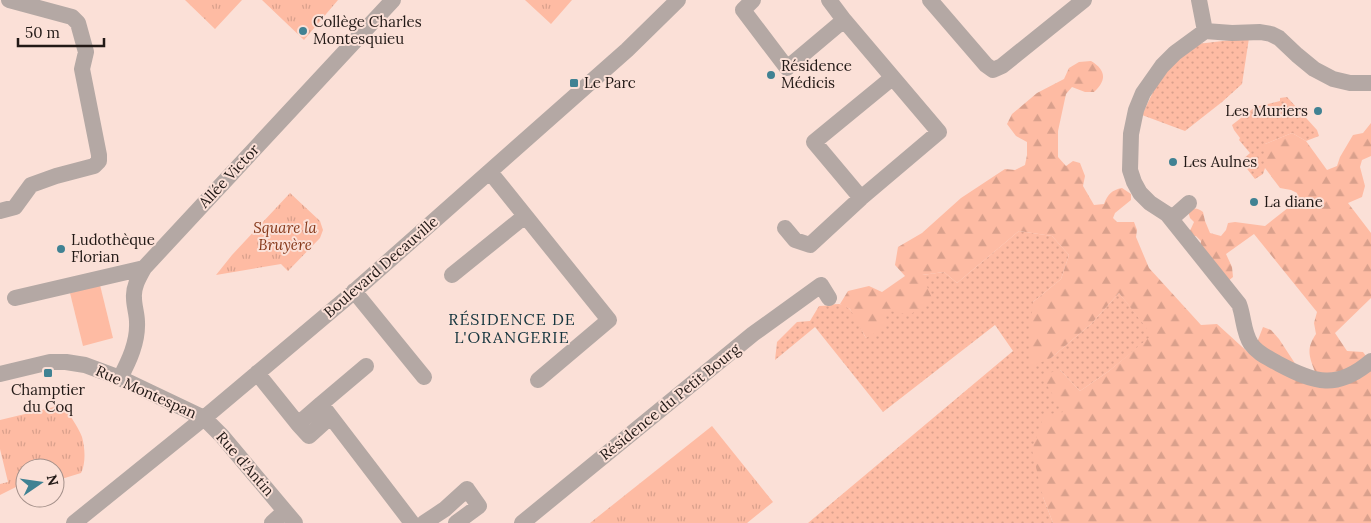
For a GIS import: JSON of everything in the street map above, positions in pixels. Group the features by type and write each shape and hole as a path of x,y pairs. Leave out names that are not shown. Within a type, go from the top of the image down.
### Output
{"street":[{"path":"0,211 14,207 31,185 94,166 99,161 82,69 86,52 78,23 72,17 9,0"},
{"name":"Allée Victor","path":"120,378 131,358 137,322 134,297 137,282 144,268 394,0"},
{"name":"Boulevard Decauville","path":"74,523 204,418 354,291 627,50 678,0"},
{"path":"753,0 743,10 787,68 844,20"},
{"path":"785,228 795,240 810,245 861,198 939,132 844,20 830,0"},
{"path":"930,0 986,66 993,70 1002,66 1084,0"},
{"path":"1199,0 1205,31"},
{"path":"1371,83 1350,83 1333,79 1314,69 1297,56 1279,38 1271,34 1205,31 1175,53 1152,78 1143,93 1136,110 1131,134 1130,170 1140,193 1150,203 1167,214 1239,304 1247,337 1257,351 1298,374 1326,381 1341,379 1356,372 1371,361"},
{"path":"861,198 814,142 892,78"},
{"path":"490,172 608,320 538,380"},
{"path":"1171,219 1190,203"},
{"path":"452,275 525,216"},
{"path":"16,298 144,268"},
{"path":"354,291 424,377"},
{"name":"Résidence du Petit Bourg","path":"522,523 753,334 825,292"},
{"name":"Rue Montespan","path":"0,374 50,362 84,365 120,378 204,418"},
{"path":"257,373 309,436 326,411 366,366"},
{"path":"326,411 412,523"},
{"name":"Rue d'Antin","path":"204,418 222,436 290,517 272,523"},
{"path":"424,523 467,489 479,506 456,523 444,509"}],"green space":[{"path":"185,0 242,0 215,29"},
{"name":"Collège Charles Montesquieu","path":"262,0 338,0 304,40"},
{"path":"525,0 572,0 551,24"},
{"path":"1249,38 1242,84 1185,131 1142,115 1163,71 1197,44"},
{"path":"1091,61 1100,68 1103,79 1094,92 1085,92 1072,87 1066,94 1058,131 1058,157 1066,166 1073,161 1080,163 1085,176 1083,186 1094,205 1104,204 1113,191 1122,188 1131,194 1131,200 1115,213 1113,218 1117,222 1134,222 1137,230 1136,237 1149,268 1201,325 1217,324 1251,355 1263,327 1271,330 1296,365 1315,372 1311,361 1310,348 1316,334 1314,323 1317,312 1254,234 1226,254 1232,267 1233,277 1227,282 1199,252 1201,241 1196,236 1190,237 1189,233 1194,222 1190,218 1188,211 1196,208 1203,212 1210,233 1221,236 1226,230 1228,223 1235,222 1265,226 1298,200 1297,193 1280,188 1265,168 1265,144 1292,133 1306,141 1327,170 1337,166 1353,135 1363,133 1371,123 1371,156 1362,160 1360,167 1365,186 1362,197 1348,203 1371,233 1371,298 1335,333 1347,351 1363,352 1371,363 1371,523 1053,523 1043,497 1032,450 1044,415 1063,412 1041,375 1060,370 1080,391 1109,371 1152,335 1119,293 1091,324 1051,358 1030,367 1029,344 1033,302 1061,279 1069,255 1052,236 1019,231 957,283 944,272 922,275 932,298 910,315 886,310 885,327 866,338 850,309 840,304 848,291 869,286 882,292 905,276 895,265 898,247 922,233 961,198 1005,169 1015,170 1025,165 1027,142 1016,136 1007,124 1012,114 1037,93 1064,79 1069,68 1079,62"},
{"path":"1287,97 1317,130 1319,136 1306,141 1292,133 1265,144 1265,168 1263,174 1255,179 1241,161 1250,153 1239,140 1240,138 1232,125 1255,107 1280,101 1280,98"},
{"name":"Square la Bruyère","path":"290,193 320,221 323,230 320,238 288,271 281,264 216,275 232,255"},
{"path":"1019,231 1052,236 1069,255 1061,279 1033,302 1051,358 1091,324 1119,293 1153,335 1109,371 1080,391 1060,370 1064,412 1043,497 1053,523 808,523 1013,351 995,325 883,412 815,327 775,360 777,342 797,322 810,321 819,306 837,304 849,308 866,338 886,310 922,275 944,272 957,283"},
{"path":"100,285 113,338 83,346 70,293"},
{"path":"60,403 79,429 84,446 84,465 81,473 65,478 65,458 15,458 15,488 0,495 0,484 8,482 0,449 0,420 54,407 53,404"},
{"path":"712,426 773,502 747,523 590,523"}],"place":[{"name":"Collège Charles Montesquieu","path":"303,31"},
{"name":"Résidence Médicis","path":"771,75"},
{"name":"Le Parc","path":"574,83"},
{"name":"Les Muriers","path":"1318,111"},
{"name":"Les Aulnes","path":"1173,162"},
{"name":"La diane","path":"1254,202"},
{"name":"Ludothèque Florian","path":"61,249"},
{"name":"Champtier du Coq","path":"48,373"}],"district":[{"name":"RÉSIDENCE DE L'ORANGERIE","path":"512,328"}]}
